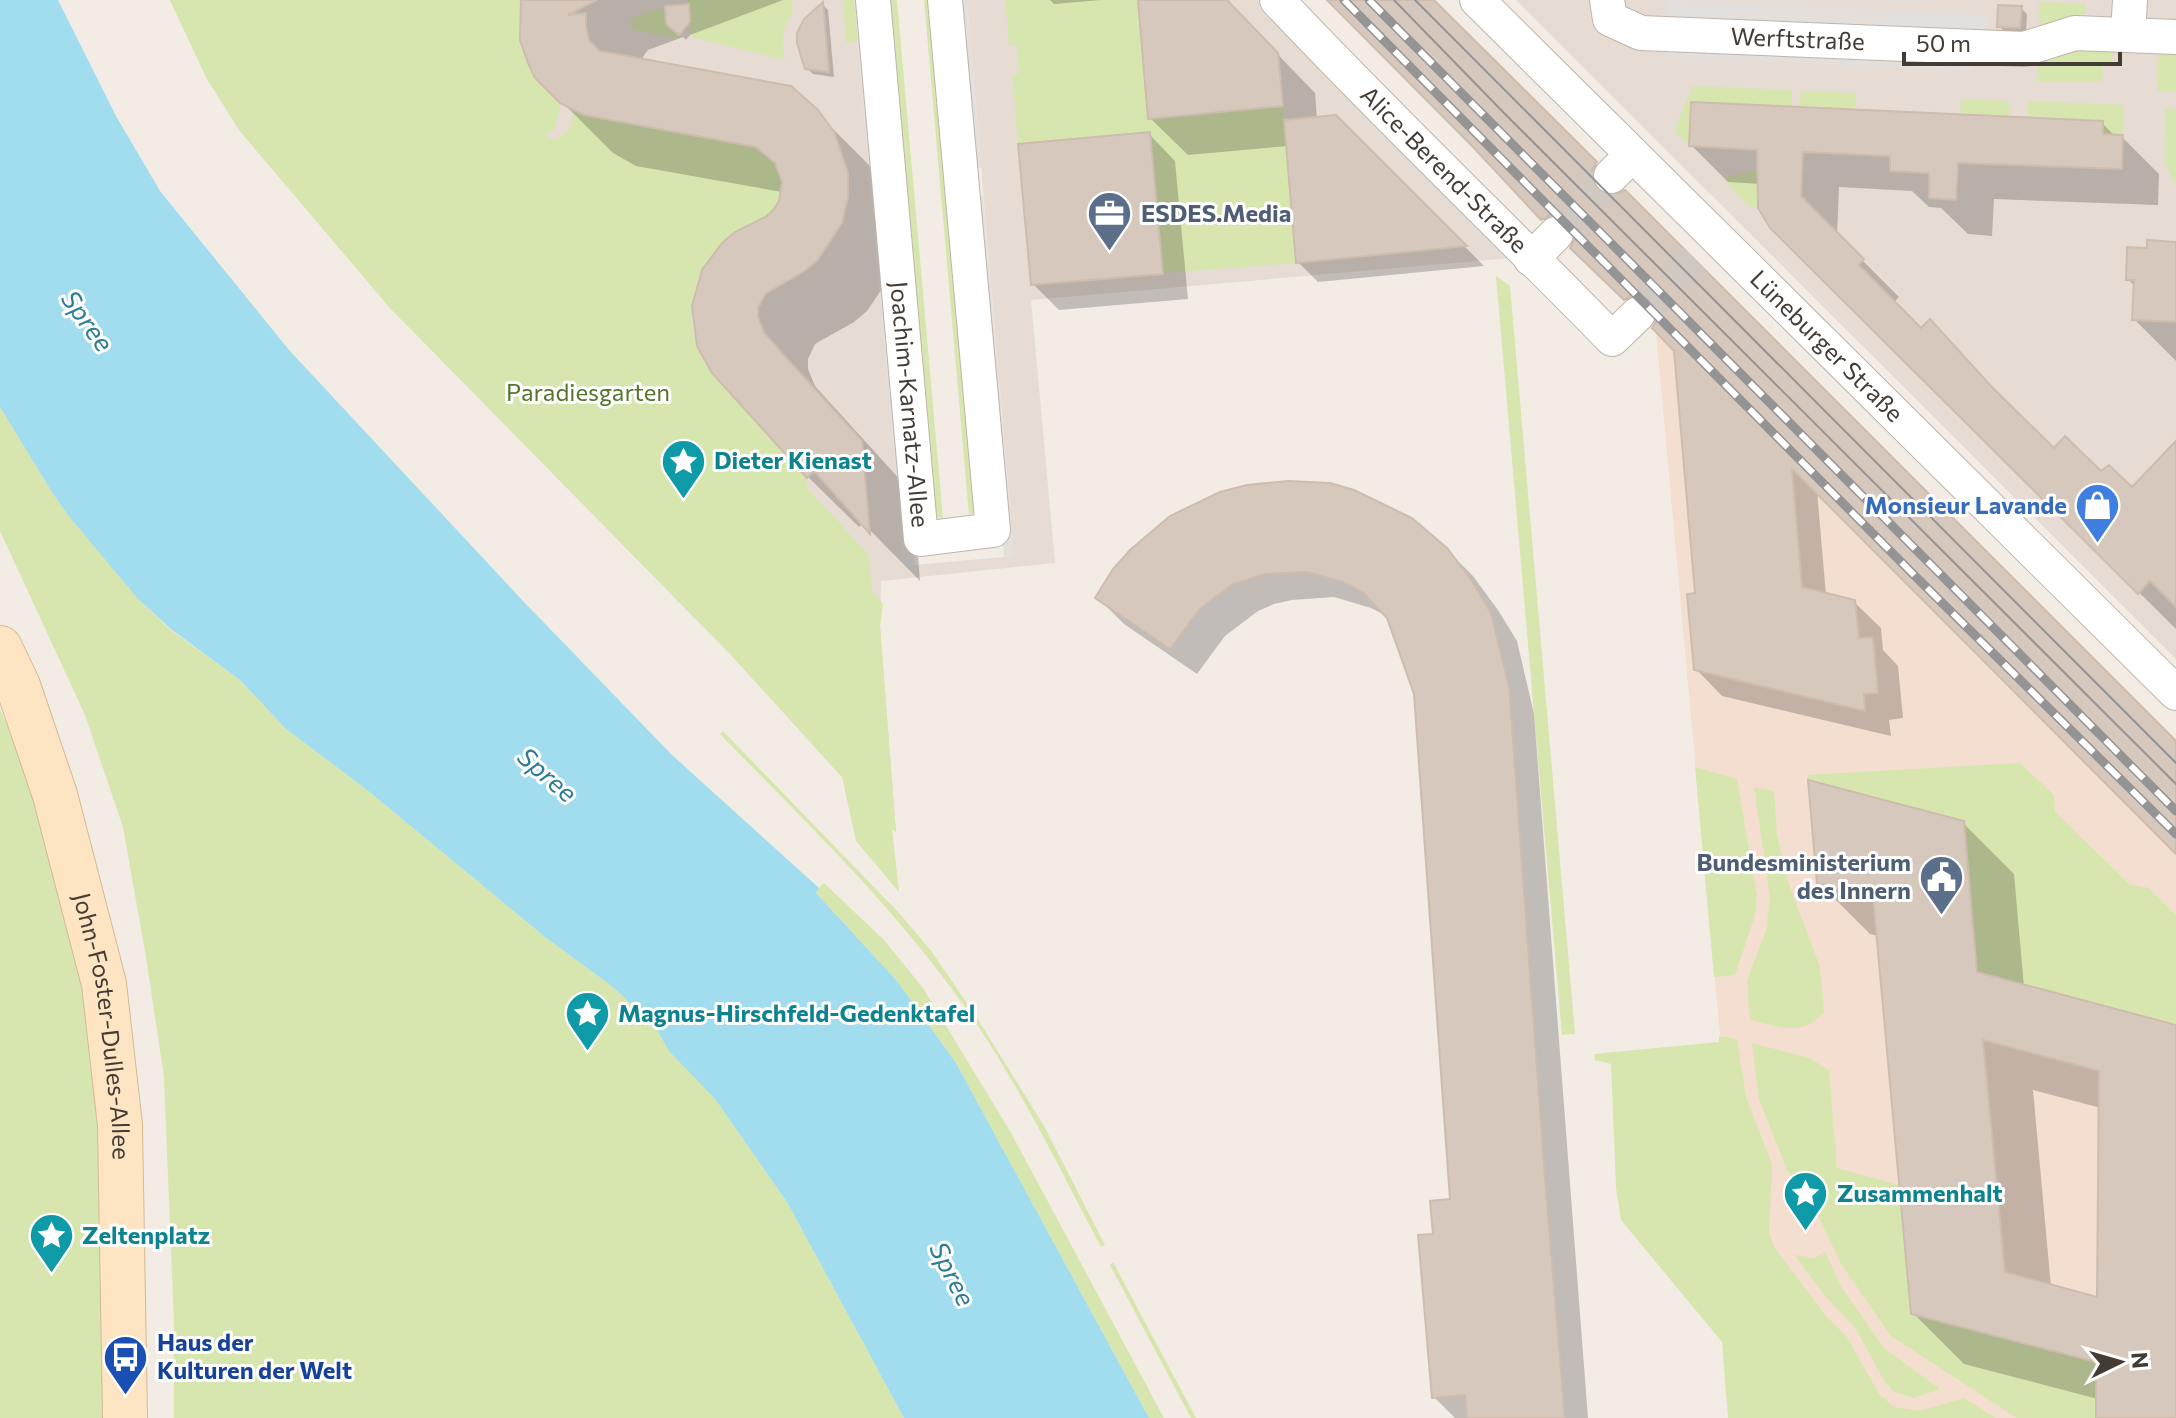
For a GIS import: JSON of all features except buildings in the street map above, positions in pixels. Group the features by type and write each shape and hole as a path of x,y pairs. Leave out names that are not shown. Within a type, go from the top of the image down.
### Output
{"street":[{"name":"Joachim-Karnatz-Allee","path":"873,0 921,539 993,530 945,0"},
{"name":"Alice-Berend-Straße","path":"1277,0 1372,100 1612,339 1638,314"},
{"name":"Lüneburger Straße","path":"1477,0 1621,166 2176,693"},
{"path":"2128,35 2130,0"},
{"name":"Werftstraße","path":"1609,10 1641,33 2024,49 2075,33 2176,37"},
{"path":"1531,259 1556,234"},
{"name":"John-Foster-Dulles-Allee","path":"0,648 18,686 55,795 104,984 120,1125 125,1418"}],"shaded area":[{"path":"170,0 854,0 904,566 1014,556 967,0 1258,0 1511,258 1031,300 1055,563 881,581 880,626 896,832 732,656 390,308 239,130 206,77"},
{"path":"854,0 865,0 915,565 903,566"},
{"path":"956,0 967,0 981,168 971,169"},
{"path":"1516,0 1590,0 1595,21 1606,36 1621,43 1618,0 2176,0 2176,659"},
{"path":"1666,0 1988,15 1987,37 1665,20"},
{"path":"1666,50 1973,62 1972,70 1671,58"},
{"path":"983,196 1014,556 1004,557 973,197"},
{"name":"Bundesministerium des Innern","path":"1656,333 2176,854 2176,1418 1889,1418 1737,1220"}],"green space":[{"name":"Paradiesgarten","path":"170,0 523,0 520,30 526,57 540,82 561,104 555,129 543,135 555,140 570,129 574,110 584,115 756,147 773,160 781,179 777,204 761,220 729,238 707,262 694,293 693,329 715,375 807,478 807,488 869,555 872,592 883,604 880,626 896,832 892,829 899,892 856,841 842,777 732,656 390,308 239,130 206,77"},
{"path":"688,0 792,0 792,12 783,34 785,60 691,37"},
{"path":"843,0 855,0 858,41 846,43"},
{"path":"885,0 897,0 943,518 935,517"},
{"path":"924,0 937,0 976,512 969,515"},
{"path":"1005,0 1138,0 1149,118 1283,106 1296,263 1163,273 1150,132 1018,144 1012,75 1019,74 1017,46 1009,46"},
{"path":"2039,2 2086,4 2084,16 2039,30"},
{"path":"670,6 665,12 666,24 678,29 679,38 632,30 631,18"},
{"path":"2071,47 2112,48 2113,64 2103,65 2102,81 2038,82 2037,62"},
{"path":"2159,47 2176,47 2176,91 2157,91"},
{"path":"1692,87 1792,90 1792,106 1692,102 1689,146 1676,133 1676,127"},
{"path":"1801,91 1856,93 1855,109 1799,106"},
{"path":"1961,99 2009,101 2009,116 1960,114"},
{"path":"2028,101 2124,105 2123,135 2103,134 2102,121 2027,116"},
{"path":"2165,108 2176,109 2176,186 2166,165"},
{"path":"1757,170 1758,208 1751,208 1725,181 1727,177"},
{"path":"1496,276 1510,286 1575,1034 1562,1035"},
{"path":"0,407 50,489 138,599 172,631 240,680 286,729 367,790 545,937 613,987 656,1028 670,1051 715,1099 787,1202 904,1418 174,1418 174,1324 164,1077 146,957 123,827 85,715 0,531"},
{"name":"Zeltenplatz","path":"0,709 40,800 78,948 103,1129 109,1418 0,1418"},
{"path":"723,731 901,915 932,952 1044,1126 1105,1245 1101,1247 1017,1090 960,1000 905,929 720,734"},
{"path":"2020,763 2054,795 2055,812 2130,885 2149,888 2176,915 2176,1025 1977,972 1963,821 1808,780 1807,775"},
{"path":"1695,767 1737,779 1757,896 1754,918 1735,975 1714,977"},
{"path":"1754,787 1774,791 1777,835 1789,885 1820,967 1824,1012 1816,1020 1799,1028 1750,1020 1747,981 1766,930 1770,898"},
{"path":"824,883 884,940 923,988 1010,1131 1164,1418 1149,1418 956,1063 897,981 815,892"},
{"path":"1719,1036 1737,1039 1746,1097 1772,1164 1769,1232 1774,1247 1826,1316 1847,1337 1879,1394 1894,1407 1920,1411 1964,1398 1995,1418 1728,1418 1722,1342 1621,1220 1616,1188 1611,1064 1595,1060 1594,1054 1719,1042"},
{"path":"1752,1043 1809,1058 1829,1070 1837,1168 1899,1185 1911,1313 2096,1362 2096,1418 2017,1418 1891,1336 1841,1264 1809,1196 1787,1170 1759,1099"},
{"path":"1825,1251 1840,1285 1884,1348 1940,1389 1914,1398 1894,1392 1883,1379 1856,1329 1794,1255 1815,1258"},
{"path":"1113,1262 1196,1418 1191,1418 1110,1265"}],"water":[{"name":"Spree","path":"0,0 58,0 116,116 160,191 289,350 523,601 672,755 819,888 816,893 897,981 956,1063 1149,1418 904,1418 787,1202 715,1099 669,1051 656,1028 613,987 545,937 367,790 286,729 240,680 172,630 138,599 68,515 0,407"}],"tunnel":[{"path":"1556,234 1611,176"},
{"path":"1638,314 1695,259"}],"tram line":[{"path":"1394,0 2176,784"},
{"path":"1415,0 2176,763"}],"railway":[{"path":"1344,0 1916,577 2176,834"},
{"path":"1369,0 2176,811"}],"place":[{"name":"ESDES.Media","path":"1110,253"},
{"name":"Dieter Kienast","path":"683,500"},
{"name":"Monsieur Lavande","path":"2098,545"},
{"name":"Bundesministerium des Innern","path":"1942,916"},
{"name":"Magnus-Hirschfeld-Gedenktafel","path":"587,1053"},
{"name":"Zusammenhalt","path":"1806,1233"},
{"name":"Zeltenplatz","path":"51,1275"},
{"name":"Haus der Kulturen der Welt","path":"126,1396"}]}
